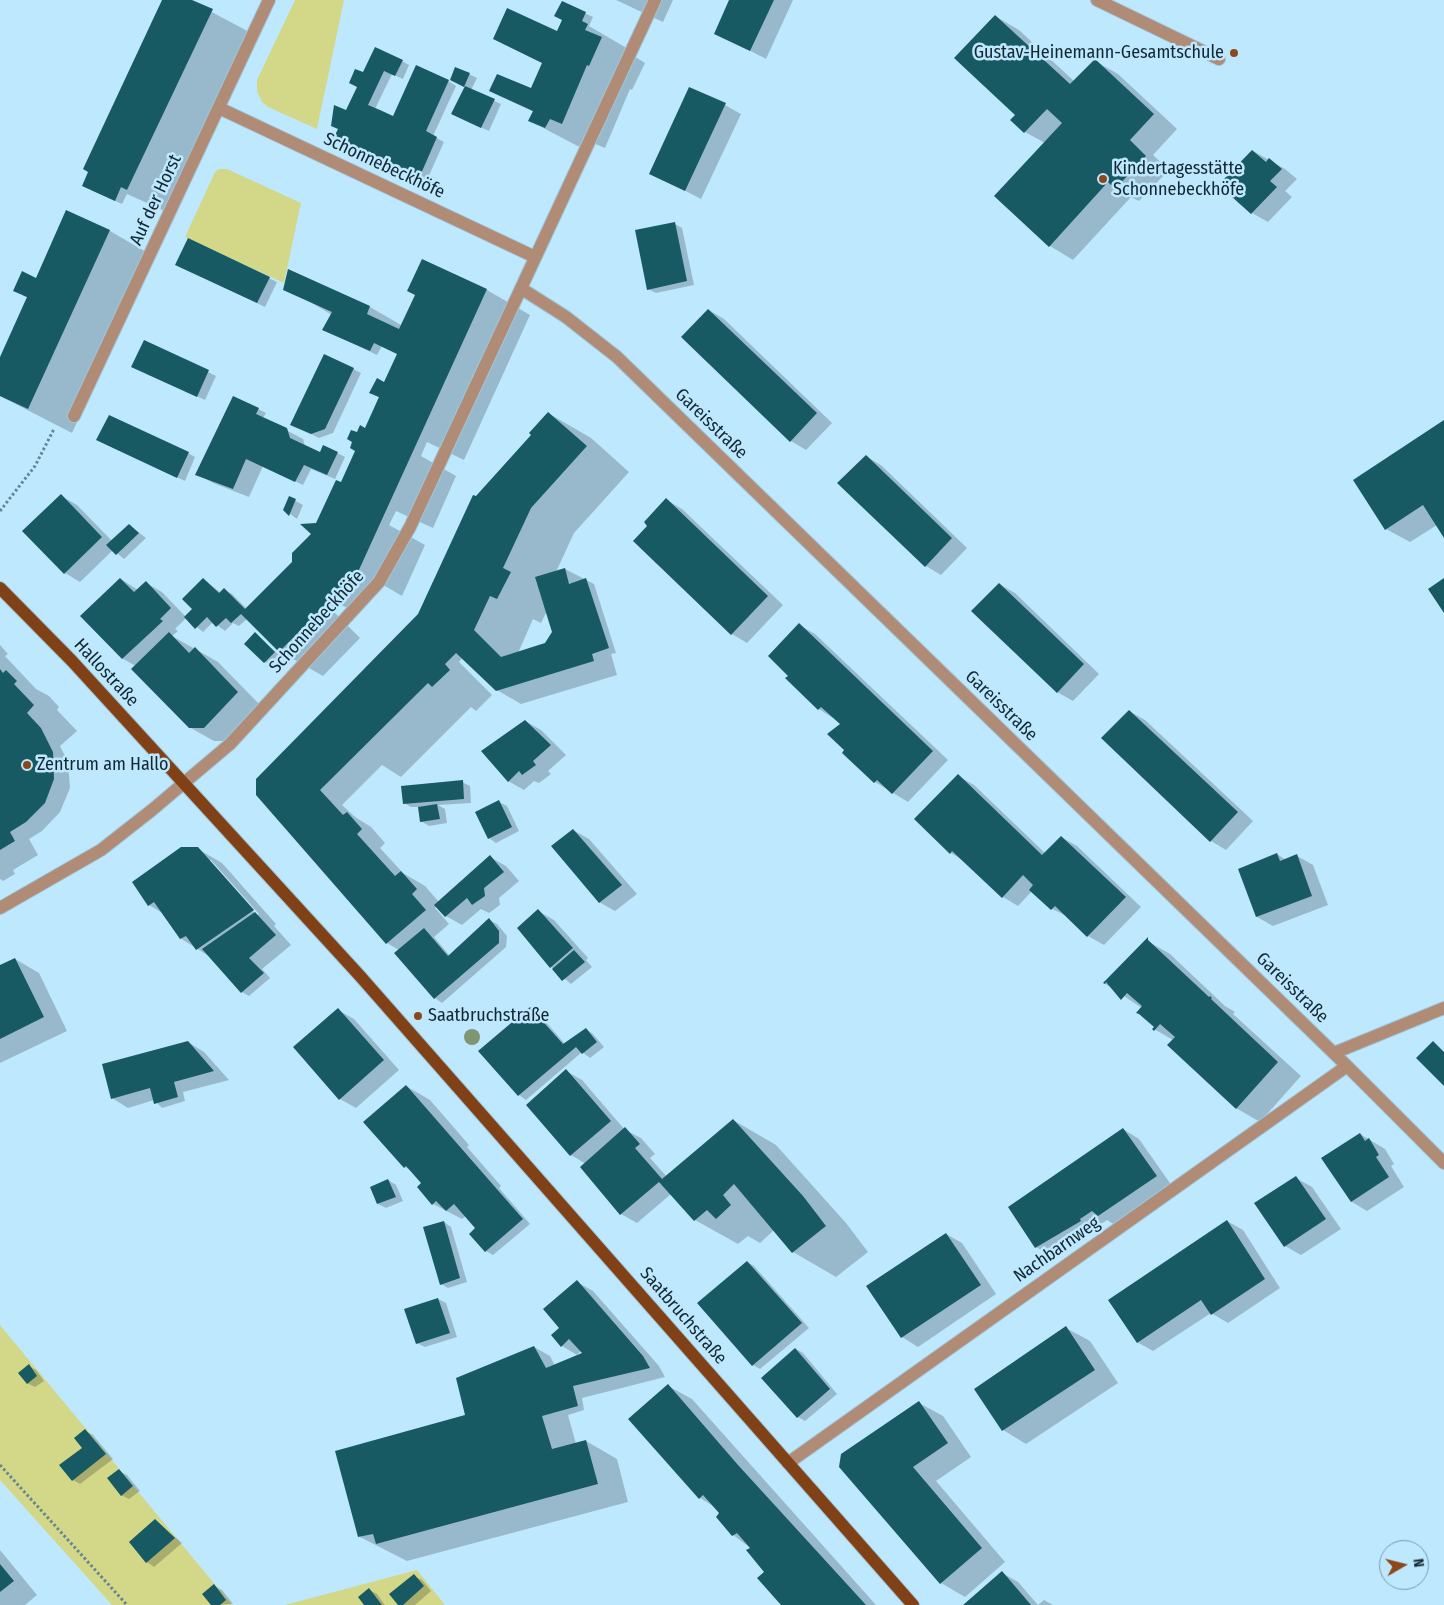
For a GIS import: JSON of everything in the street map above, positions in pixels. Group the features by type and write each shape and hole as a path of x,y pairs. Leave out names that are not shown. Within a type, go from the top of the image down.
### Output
{"main road":[{"name":"Hallostraße","path":"0,588 72,661 184,783"},
{"name":"Saatbruchstraße","path":"184,783 505,1139 913,1605"}],"street":[{"name":"Auf der Horst","path":"74,416 269,0"},
{"name":"Schonnebeckhöfe","path":"0,908 101,850 230,744 379,582 410,527 522,289 654,0"},
{"path":"1097,0 1219,59"},
{"name":"Schonnebeckhöfe","path":"219,108 535,257"},
{"name":"Gareisstraße","path":"522,289 566,317 617,357 1334,1053 1444,1163"},
{"path":"1334,1053 1444,1008"},
{"name":"Nachbarnweg","path":"788,1463 1347,1066"}],"path":[{"path":"0,511 36,466 57,423 74,416"},
{"path":"0,1465 40,1512 127,1605"}],"green space":[{"path":"295,0 344,0 317,129 268,107 262,102 257,91 257,80"},
{"path":"219,169 227,169 301,203 284,283 185,237 215,172"},
{"path":"0,1325 232,1605 112,1605 0,1480"},
{"path":"417,1570 445,1605 285,1605"}],"building":[{"path":"162,0 192,0 213,9 127,190 121,187 115,201 82,186 88,172 83,169"},
{"path":"729,0 774,0 750,51 714,34"},
{"path":"562,1 586,12 582,21 588,24 585,30 602,37 589,66 587,65 562,124 550,119 545,128 528,121 533,111 489,91 497,74 531,88 542,63 493,39 507,8 557,31 562,20 554,16"},
{"path":"995,15 1070,84 1095,59 1154,114 1130,140 1146,156 1115,189 1108,182 1049,247 994,196 1062,123 1047,109 1024,133 1010,120 1015,115 954,58"},
{"path":"375,47 403,60 395,76 384,71 368,105 393,116 416,65 449,80 426,131 437,137 420,176 334,137 338,129 331,126 334,105 346,110 357,87 349,83 355,69 363,72"},
{"path":"455,67 470,73 464,87 450,80"},
{"path":"465,86 495,99 481,128 451,114"},
{"path":"689,87 726,103 685,191 649,174"},
{"path":"1252,150 1266,162 1269,158 1282,169 1270,181 1277,187 1251,214 1231,196 1237,190 1224,179"},
{"path":"66,210 110,230 28,409 0,396 0,357 27,297 13,291 22,271 36,278"},
{"path":"675,222 687,281 647,290 635,230"},
{"path":"188,238 270,277 257,303 175,265"},
{"path":"422,259 487,289 358,572 279,652 241,614 231,623 226,618 216,627 207,617 195,629 184,617 192,609 182,599 203,578 219,593 224,588 245,609 292,562 292,553 311,534 300,524 316,523 336,480 341,482 355,451 350,448 352,442 347,439 351,430 357,432 360,425 365,428 379,397 369,393 377,378 384,382 397,354 374,343 370,351 322,330 332,312 283,290 288,269 370,306 367,314 399,329 415,295 407,291"},
{"path":"708,309 817,413 790,442 681,337"},
{"path":"144,340 209,370 197,397 131,367"},
{"path":"324,354 354,368 325,429 311,434 290,425"},
{"path":"233,396 259,408 256,414 287,428 290,438 320,452 323,445 338,452 327,475 304,465 295,482 246,459 233,489 195,475"},
{"path":"548,412 587,446 531,508 503,568 511,572 497,599 490,596 474,630 501,657 545,643 552,632 535,577 565,568 569,584 586,578 609,648 592,654 594,661 496,691 456,653 445,664 450,670 432,687 428,683 320,790 343,815 347,812 362,829 357,834 395,876 401,871 417,889 412,894 426,910 386,944 256,795 256,779 418,614 473,495 476,496 531,435 529,433"},
{"path":"109,415 189,452 177,478 96,440"},
{"path":"1444,420 1444,538 1423,505 1385,530 1353,480"},
{"path":"866,455 952,538 925,567 837,483"},
{"path":"61,494 102,537 64,574 22,531"},
{"path":"289,496 296,499 289,516 283,510"},
{"path":"666,498 768,596 731,635 633,541 647,526 644,522"},
{"path":"129,524 139,533 116,555 106,545"},
{"path":"120,578 134,592 146,581 171,608 160,619 163,621 122,659 80,616"},
{"path":"1444,578 1444,613 1428,589"},
{"path":"999,583 1084,664 1057,693 971,611"},
{"path":"799,623 933,751 892,794 877,780 874,783 842,753 844,750 827,734 840,724 821,707 818,710 785,678 788,676 768,656"},
{"path":"169,632 189,653 195,647 238,692 204,728 189,728 131,669"},
{"path":"255,632 275,652 264,663 244,644"},
{"name":"Zentrum am Hallo","path":"0,669 3,673 6,670 17,681 14,684 34,705 27,713 41,728 53,752 54,779 45,803 26,822 10,832 15,841 0,850"},
{"path":"1129,710 1238,812 1210,842 1101,738"},
{"path":"525,720 551,745 533,761 536,765 522,775 519,771 508,782 481,751"},
{"path":"958,774 1042,855 1061,836 1126,897 1087,937 1055,906 1051,910 1029,890 1033,885 1023,875 1002,898 952,851 950,854 914,819"},
{"path":"463,780 464,799 403,804 401,786"},
{"path":"499,800 512,827 488,839 475,812"},
{"path":"437,804 440,819 420,822 418,807"},
{"path":"573,829 622,885 599,903 551,846"},
{"path":"181,847 198,847 254,910 196,950 186,936 180,939 154,902 148,906 132,882"},
{"path":"1277,853 1280,861 1297,854 1312,896 1256,917 1238,869"},
{"path":"490,855 504,872 484,888 485,896 472,905 467,898 445,917 434,905"},
{"path":"538,909 573,948 550,968 517,928"},
{"path":"255,912 276,935 249,958 264,973 241,993 202,949"},
{"path":"489,918 499,931 499,943 434,999 394,953 424,928 448,956"},
{"path":"1148,937 1148,940 1210,996 1278,1062 1236,1109 1167,1045 1175,1037 1160,1024 1154,1031 1152,1029 1154,1027 1136,1013 1142,1006 1127,993 1121,1000 1106,982 1105,984 1103,983"},
{"path":"574,950 585,962 562,981 552,969"},
{"path":"15,958 44,1017 0,1039 0,965"},
{"path":"530,1007 563,1044 586,1028 597,1042 582,1054 576,1047 518,1096 478,1051"},
{"path":"338,1008 384,1060 339,1100 293,1047"},
{"path":"188,1041 214,1071 174,1082 178,1097 154,1104 150,1088 111,1099 102,1064"},
{"path":"1433,1041 1444,1052 1444,1086 1416,1058"},
{"path":"566,1069 611,1121 570,1156 526,1105"},
{"path":"406,1085 523,1219 485,1252 469,1234 475,1228 454,1204 446,1211 436,1201 432,1205 417,1187 421,1183 406,1166 404,1168 363,1122"},
{"path":"733,1119 803,1196 826,1226 792,1253 734,1184 723,1195 731,1205 716,1219 707,1210 694,1221 659,1182 620,1215 580,1167 625,1127 640,1144 635,1148 662,1179"},
{"path":"1123,1128 1157,1176 1098,1216 1092,1211 1080,1219 1081,1221 1035,1248 1008,1207"},
{"path":"1360,1133 1365,1141 1369,1138 1379,1155 1376,1157 1389,1177 1351,1202 1321,1158"},
{"path":"1296,1176 1326,1219 1284,1247 1254,1203"},
{"path":"388,1179 396,1197 377,1204 370,1187"},
{"path":"1227,1220 1265,1279 1211,1315 1201,1300 1137,1343 1108,1300"},
{"path":"444,1221 460,1278 440,1285 423,1227"},
{"path":"946,1233 981,1285 901,1338 866,1286"},
{"path":"747,1261 802,1323 752,1366 697,1303"},
{"path":"577,1280 643,1356 650,1368 573,1386 578,1406 542,1416 552,1449 586,1440 598,1484 376,1544 373,1534 358,1537 335,1451 465,1415 456,1378 534,1346 546,1368 582,1353 569,1339 561,1347 551,1335 559,1328 543,1309"},
{"path":"438,1298 450,1333 416,1344 404,1309"},
{"path":"1066,1326 1095,1370 1002,1431 974,1389"},
{"path":"795,1348 830,1389 797,1418 761,1378"},
{"path":"29,1364 37,1376 27,1384 18,1373"},
{"path":"668,1384 738,1465 866,1605 781,1605 757,1578 764,1572 746,1550 750,1548 737,1533 732,1536 716,1517 719,1513 703,1495 699,1499 628,1419"},
{"path":"919,1401 948,1443 913,1467 982,1548 940,1584 839,1467 841,1454"},
{"path":"85,1429 106,1454 72,1481 59,1465 82,1448 74,1438"},
{"path":"119,1469 133,1486 121,1496 107,1478"},
{"path":"155,1519 175,1538 146,1563 129,1542"},
{"path":"0,1564 14,1581 0,1592"},
{"path":"1002,1571 1031,1605 963,1605"},
{"path":"414,1574 424,1586 403,1605 398,1605 389,1594"},
{"path":"214,1584 226,1600 220,1605 211,1605 202,1594"},
{"path":"369,1588 382,1605 364,1605 358,1597"}],"place":[{"name":"Gustav-Heinemann-Gesamtschule","path":"1234,53"},
{"name":"Kindertagesstätte Schonnebeckhöfe","path":"1103,179"},
{"name":"Zentrum am Hallo","path":"27,765"},
{"name":"Saatbruchstraße","path":"418,1016"}]}
